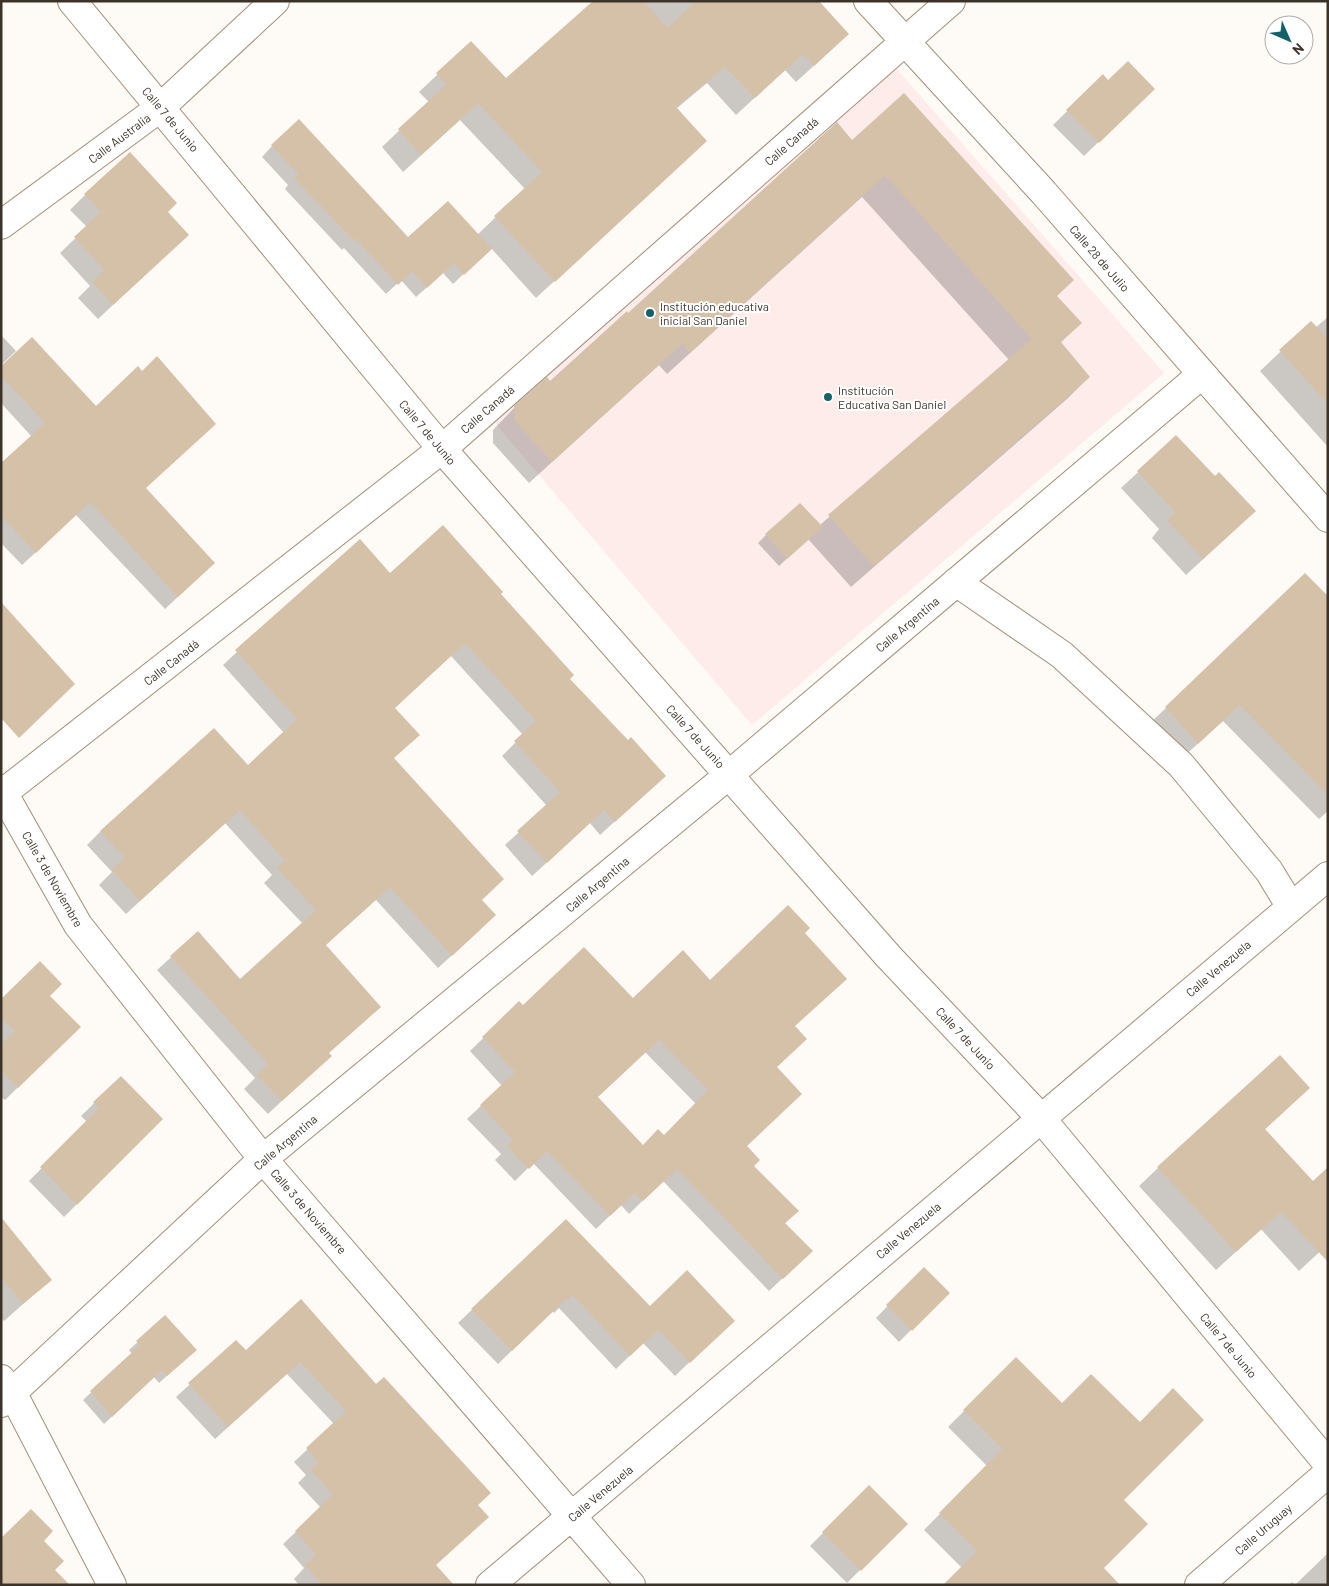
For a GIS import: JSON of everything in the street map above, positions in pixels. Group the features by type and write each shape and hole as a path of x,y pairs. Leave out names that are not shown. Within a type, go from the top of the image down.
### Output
{"street":[{"name":"Calle 7 de Junio","path":"72,1 442,448 888,956 1040,1117 1328,1464"},
{"name":"Calle Australia","path":"1,225 161,107 275,1"},
{"name":"Calle 28 de Julio","path":"868,1 1044,193 1201,375 1328,518"},
{"name":"Calle Canadá","path":"2,791 442,448 951,1"},
{"name":"Calle Argentina","path":"5,1392 264,1159 730,774 1201,375"},
{"path":"956,582 1062,655 1181,765 1269,871 1291,907"},
{"name":"Calle 3 de Noviembre","path":"2,791 78,925 264,1159 631,1585"},
{"name":"Calle Venezuela","path":"490,1585 1040,1117 1328,876"},
{"path":"5,1392 112,1585"},
{"name":"Calle Uruguay","path":"1199,1585 1328,1473"}],"shaded area":[{"name":"Institución Educativa San Daniel","path":"895,67 1164,373 752,725 493,421 638,297"}],"building":[{"path":"593,1 643,1 668,28 696,1 819,1 849,34 814,66 803,54 755,98 725,67 676,107 707,141 555,282 494,216 542,172 478,103 421,155 398,129 446,85 436,73 471,41 506,78"},
{"path":"1128,61 1155,89 1099,143 1066,110 1103,74 1108,80"},
{"path":"904,93 1074,280 1057,296 1082,323 1061,342 1090,377 874,566 828,515 1032,339 885,175 690,353 682,344 552,462 515,421 514,406 547,377 550,381 627,311 628,313 837,122 852,140"},
{"path":"299,119 408,237 448,201 492,249 464,275 454,263 427,288 412,271 398,285 355,238 353,240 294,178 298,174 271,145"},
{"path":"130,152 177,203 168,212 189,235 113,305 92,282 104,270 74,237 101,212 84,194"},
{"path":"1311,321 1328,338 1328,404 1279,350"},
{"path":"32,337 96,406 138,366 142,371 157,356 216,424 146,488 215,563 178,597 90,502 36,553 1,516 1,463 45,423 1,376 1,366"},
{"path":"1176,435 1215,476 1219,472 1256,511 1203,559 1167,520 1175,512 1137,471"},
{"path":"800,503 823,527 787,559 765,534"},
{"path":"443,525 503,592 501,594 574,675 570,679 628,740 631,737 666,776 615,822 604,810 547,863 517,831 560,792 514,741 536,721 465,643 395,708 420,735 394,758 504,879 482,900 496,915 452,956 390,887 326,945 381,1007 329,1053 332,1056 282,1101 257,1075 268,1064 170,956 198,931 240,979 316,910 277,868 285,861 240,810 140,901 112,870 125,858 100,831 214,728 248,765 297,719 235,650 360,539 390,573"},
{"path":"1305,573 1328,596 1328,795 1240,705 1198,744 1165,707"},
{"path":"1,602 75,684 19,738 1,718"},
{"path":"788,905 810,928 805,933 847,979 795,1026 807,1039 777,1067 802,1094 747,1146 760,1160 754,1166 799,1211 785,1223 813,1251 783,1279 677,1169 643,1201 635,1193 610,1216 547,1151 529,1169 507,1146 513,1140 480,1105 515,1072 482,1037 519,1001 523,1005 584,947 633,998 683,950 710,980","holes":["659,1040 708,1090 664,1135 658,1129 643,1145 598,1097"]},
{"path":"40,961 62,984 50,996 81,1027 18,1088 1,1071 1,1044 15,1031 1,1018 1,999"},
{"path":"1280,1055 1310,1088 1265,1129 1313,1181 1328,1167 1328,1262 1281,1212 1236,1252 1157,1167"},
{"path":"121,1076 163,1119 77,1205 40,1167 99,1108 93,1102"},
{"path":"1,1217 52,1280 23,1304 1,1277"},
{"path":"566,1219 650,1306 687,1270 735,1321 690,1363 658,1330 630,1356 573,1295 568,1300 567,1298 512,1351 471,1309"},
{"path":"924,1267 950,1293 912,1331 886,1305"},
{"path":"301,1299 376,1384 384,1377 491,1493 478,1505 489,1517 436,1565 454,1585 323,1585 305,1565 316,1555 295,1531 333,1494 310,1470 318,1462 306,1448 346,1411 300,1362 228,1427 188,1383 236,1340 246,1350"},
{"path":"165,1315 197,1350 167,1376 162,1370 112,1417 90,1391 140,1345 136,1341"},
{"path":"1016,1357 1062,1403 1091,1374 1140,1422 1173,1388 1204,1420 1124,1500 1148,1524 1104,1568 1120,1585 943,1585 977,1551 939,1513 1002,1449 963,1410"},
{"path":"869,1485 908,1524 861,1571 822,1532"},
{"path":"31,1509 53,1531 44,1541 64,1561 55,1570 70,1585 1,1585 1,1538"}],"place":[{"name":"Institución educativa inicial San Daniel","path":"650,313"},
{"name":"Institución Educativa San Daniel","path":"828,397"}]}
